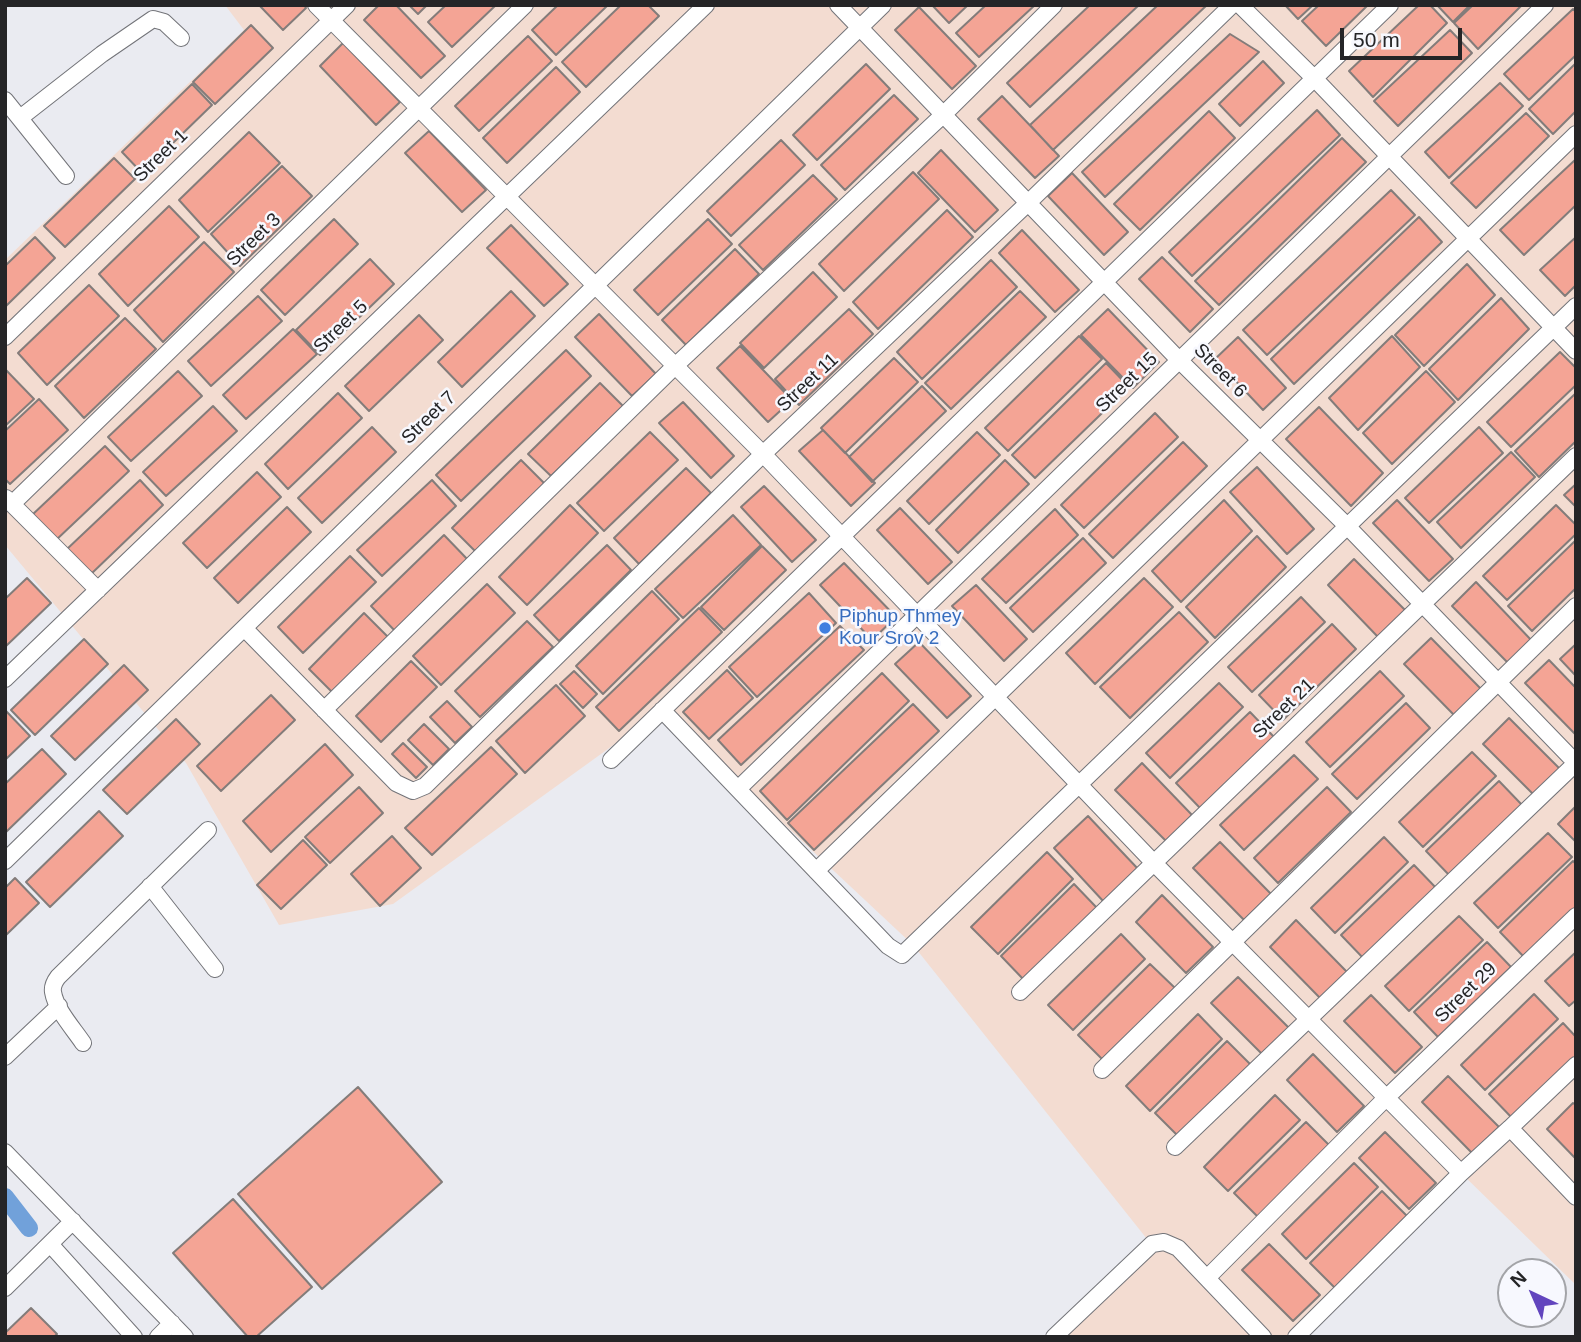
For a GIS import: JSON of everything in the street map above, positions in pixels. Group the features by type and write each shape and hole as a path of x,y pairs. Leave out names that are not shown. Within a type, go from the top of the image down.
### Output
{"street":[{"path":"317,5 764,454 1154,863 1461,1173"},
{"name":"Street 1","path":"5,337 347,5"},
{"name":"Street 3","path":"9,501 525,5"},
{"name":"Street 5","path":"5,679 706,5"},
{"name":"Street 6","path":"838,5 1105,283 1347,526 1576,764"},
{"name":"Street 7","path":"5,861 883,5"},
{"path":"244,628 324,710 676,366 944,114 1054,5"},
{"name":"Street 11","path":"324,710 396,783 413,791 425,786 764,454 1232,5"},
{"path":"1240,5 1314,78 1576,351"},
{"path":"611,760 1390,5"},
{"name":"Street 15","path":"738,789 1545,5"},
{"path":"20,118 153,19 164,22 181,38"},
{"path":"5,100 66,176"},
{"path":"816,871 1576,134"},
{"path":"662,710 888,946 902,955 1576,306"},
{"name":"Street 21","path":"1020,992 1576,456"},
{"path":"9,501 98,590"},
{"path":"1101,1070 1576,606"},
{"path":"1175,1147 1576,764"},
{"path":"83,1043 52,991 58,976 208,830"},
{"path":"150,886 215,969"},
{"name":"Street 29","path":"1207,1278 1385,1099 1576,916"},
{"path":"5,1057 59,1006"},
{"path":"1296,1337 1461,1173 1576,1065"},
{"path":"1510,1128 1576,1198"},
{"path":"5,1152 186,1337"},
{"path":"5,1288 73,1221"},
{"path":"1054,1337 1152,1244 1164,1242 1178,1248 1263,1337"},
{"path":"50,1244 134,1337"},
{"path":"158,1337 172,1323"}],"shaded area":[{"name":"Piphup Thmey Kour Srov 2","path":"225,5 1576,5 1576,1285 1567,1276 1567,1258 1548,1258 1461,1173 1296,1337 1054,1337 1151,1244 913,945 662,710 393,904 279,925 186,763 5,545 5,260 244,30"}],"building":[{"path":"259,5 304,5 306,8 283,30"},
{"path":"379,5 396,5 445,56 421,78 364,20"},
{"path":"409,5 427,5 418,14"},
{"path":"446,5 496,5 452,47 428,22"},
{"path":"558,5 608,5 556,55 532,30"},
{"path":"621,5 648,5 659,16 586,87 562,62"},
{"path":"932,5 968,5 949,23"},
{"path":"986,5 1035,5 979,57 956,33"},
{"path":"1090,5 1139,5 1030,107 1007,83"},
{"path":"1158,5 1207,5 1053,150 1030,125"},
{"path":"1285,5 1313,5 1298,19"},
{"path":"1319,5 1368,5 1326,46 1302,21"},
{"path":"1419,5 1430,5 1447,23 1373,97 1349,71"},
{"path":"1437,5 1470,5 1453,22"},
{"path":"1473,5 1522,5 1478,49 1454,23"},
{"path":"919,7 976,66 952,89 895,30"},
{"path":"1573,9 1576,12 1576,55 1529,100 1504,74"},
{"path":"251,25 273,48 215,104 193,82"},
{"path":"1450,30 1472,53 1398,126 1374,101"},
{"path":"1230,34 1259,52 1105,197 1082,172"},
{"path":"528,36 552,61 479,131 455,106"},
{"path":"343,43 400,102 376,125 320,66"},
{"path":"1263,61 1284,83 1240,126 1219,104"},
{"path":"1576,63 1576,111 1553,134 1529,109"},
{"path":"866,64 890,89 817,160 793,135"},
{"path":"556,67 580,92 507,163 483,138"},
{"path":"1500,83 1523,106 1449,178 1425,152"},
{"path":"192,84 212,105 142,173 122,152"},
{"path":"894,95 918,119 845,190 821,165"},
{"path":"1002,96 1059,156 1035,178 978,119"},
{"path":"1317,110 1340,135 1192,276 1169,252"},
{"path":"1209,111 1235,138 1140,230 1114,204"},
{"path":"1526,113 1549,136 1476,208 1451,183"},
{"path":"429,131 486,190 462,212 405,153"},
{"path":"249,132 280,163 208,232 179,200"},
{"path":"1342,138 1366,162 1219,305 1195,281"},
{"path":"781,140 805,165 731,236 707,211"},
{"path":"941,150 998,210 975,232 918,173"},
{"path":"114,158 135,179 65,247 44,226"},
{"path":"1575,160 1576,205 1524,255 1500,230"},
{"path":"282,166 312,196 240,266 211,234"},
{"path":"913,172 939,199 844,291 819,264"},
{"path":"1072,173 1128,232 1104,255 1048,196"},
{"path":"813,175 837,199 763,270 739,245"},
{"path":"1391,190 1415,215 1267,355 1243,330"},
{"path":"169,206 199,237 128,306 99,274"},
{"path":"947,210 973,237 878,329 853,302"},
{"path":"1419,217 1442,242 1294,384 1271,359"},
{"path":"334,219 358,244 285,315 261,290"},
{"path":"708,219 732,244 658,315 634,290"},
{"path":"511,225 568,284 544,306 487,248"},
{"path":"1022,230 1079,290 1055,312 999,253"},
{"path":"35,237 55,258 5,307 5,266"},
{"path":"1576,237 1576,285 1565,296 1540,270"},
{"path":"204,242 234,272 163,342 134,310"},
{"path":"735,249 759,274 686,345 662,320"},
{"path":"1162,257 1213,309 1190,332 1139,279"},
{"path":"370,259 394,284 320,355 296,330"},
{"path":"991,260 1017,287 922,379 897,352"},
{"path":"1467,264 1495,295 1424,366 1395,335"},
{"path":"813,272 837,297 764,368 740,343"},
{"path":"89,285 119,316 47,385 18,353"},
{"path":"511,291 535,316 462,387 438,362"},
{"path":"1020,291 1046,317 951,409 925,383"},
{"path":"258,296 282,321 211,386 188,361"},
{"path":"1501,298 1529,329 1458,400 1429,369"},
{"path":"849,309 873,334 799,405 775,379"},
{"path":"1108,309 1159,362 1133,388 1081,335"},
{"path":"599,314 656,374 632,396 575,337"},
{"path":"419,315 443,340 369,411 345,386"},
{"path":"125,318 156,349 84,418 55,386"},
{"path":"293,329 317,354 246,419 223,395"},
{"path":"1079,336 1102,359 1008,451 985,428"},
{"path":"1392,336 1420,367 1358,430 1329,398"},
{"path":"1238,337 1286,388 1263,410 1215,359"},
{"path":"740,346 792,400 768,422 717,368"},
{"path":"566,350 591,376 461,501 436,475"},
{"path":"1560,352 1576,368 1576,385 1511,447 1487,422"},
{"path":"894,358 918,382 845,453 821,428"},
{"path":"1106,363 1129,387 1035,478 1012,455"},
{"path":"5,369 34,399 5,426"},
{"path":"178,371 202,396 131,461 108,437"},
{"path":"1426,371 1455,402 1392,464 1363,433"},
{"path":"600,383 623,406 551,476 528,454"},
{"path":"922,386 946,411 872,482 849,457"},
{"path":"338,393 362,418 288,489 265,464"},
{"path":"1576,393 1576,441 1539,477 1515,451"},
{"path":"39,399 68,430 10,484 5,479 5,431"},
{"path":"683,402 734,456 711,478 659,423"},
{"path":"213,406 237,431 166,496 143,472"},
{"path":"1319,407 1383,473 1351,506 1286,439"},
{"path":"1155,413 1178,437 1084,528 1061,505"},
{"path":"372,427 396,452 322,523 298,498"},
{"path":"1479,427 1503,453 1429,523 1405,498"},
{"path":"823,430 875,483 851,506 799,451"},
{"path":"650,432 678,460 604,531 577,503"},
{"path":"977,432 1000,455 929,524 907,501"},
{"path":"1183,442 1207,466 1113,558 1089,534"},
{"path":"105,446 129,471 55,541 31,516"},
{"path":"1511,452 1535,477 1461,548 1437,522"},
{"path":"521,460 546,485 477,553 452,528"},
{"path":"1005,460 1029,484 958,553 936,530"},
{"path":"1257,467 1314,529 1287,554 1230,492"},
{"path":"686,468 711,493 639,564 614,538"},
{"path":"257,472 281,497 207,568 183,543"},
{"path":"140,480 163,505 90,575 66,550"},
{"path":"432,480 456,506 382,576 357,550"},
{"path":"1576,484 1576,507 1564,495"},
{"path":"764,486 816,540 792,562 741,507"},
{"path":"1224,500 1252,531 1181,602 1152,571"},
{"path":"1397,500 1453,559 1429,581 1373,523"},
{"path":"570,505 598,533 527,605 499,577"},
{"path":"1556,505 1576,525 1576,534 1507,600 1483,576"},
{"path":"287,507 311,532 238,603 214,578"},
{"path":"900,508 952,562 928,584 877,530"},
{"path":"1055,509 1078,535 1006,603 982,579"},
{"path":"733,515 761,545 683,618 655,589"},
{"path":"444,535 469,561 396,632 371,606"},
{"path":"1257,536 1286,567 1215,638 1186,607"},
{"path":"1083,538 1106,563 1033,632 1010,608"},
{"path":"1576,540 1576,588 1532,631 1508,606"},
{"path":"607,545 631,570 559,641 534,615"},
{"path":"762,546 786,570 724,630 701,607"},
{"path":"350,556 376,582 303,653 278,627"},
{"path":"1354,559 1405,610 1378,637 1328,585"},
{"path":"844,563 896,617 872,640 820,585"},
{"path":"27,578 51,603 5,647 5,599"},
{"path":"1144,578 1173,607 1095,684 1066,653"},
{"path":"1476,582 1533,642 1509,664 1452,606"},
{"path":"487,584 515,613 441,685 413,656"},
{"path":"976,585 1027,639 1004,661 952,606"},
{"path":"652,591 679,619 603,694 576,666"},
{"path":"809,593 836,623 757,697 729,667"},
{"path":"1301,597 1325,622 1252,692 1228,667"},
{"path":"699,608 722,632 619,731 596,707"},
{"path":"1179,612 1208,642 1130,718 1100,687"},
{"path":"364,613 389,638 333,693 309,669"},
{"path":"527,621 553,647 480,717 455,691"},
{"path":"1332,624 1356,649 1283,720 1259,695"},
{"path":"840,626 864,650 741,765 718,740"},
{"path":"1431,638 1482,690 1455,716 1404,664"},
{"path":"84,639 108,664 35,735 11,710"},
{"path":"919,642 971,696 947,718 895,664"},
{"path":"1576,644 1576,676 1560,659"},
{"path":"1549,660 1576,688 1576,735 1525,683"},
{"path":"411,661 437,687 381,742 356,716"},
{"path":"124,665 148,690 75,760 51,736"},
{"path":"727,670 753,698 709,739 683,712"},
{"path":"574,671 597,694 583,708 560,684"},
{"path":"1380,671 1404,696 1330,767 1306,742"},
{"path":"882,673 909,701 787,820 760,791"},
{"path":"1219,683 1243,707 1170,778 1146,753"},
{"path":"556,685 585,716 525,773 496,741"},
{"path":"271,695 295,720 221,791 197,766"},
{"path":"447,701 472,727 455,743 430,717"},
{"path":"1406,703 1430,728 1357,799 1332,774"},
{"path":"913,704 939,731 814,850 788,823"},
{"path":"5,712 30,736 5,760"},
{"path":"1250,712 1274,737 1200,808 1176,783"},
{"path":"1509,718 1560,769 1534,795 1483,744"},
{"path":"176,719 200,744 127,814 103,790"},
{"path":"424,724 449,749 433,765 408,740"},
{"path":"403,743 427,767 416,778 392,754"},
{"path":"325,744 353,775 271,852 243,821"},
{"path":"491,747 517,774 432,855 405,828"},
{"path":"42,749 66,774 5,833 5,784"},
{"path":"1472,752 1496,776 1423,847 1399,822"},
{"path":"1294,755 1318,779 1244,850 1220,825"},
{"path":"1142,763 1192,815 1166,841 1115,790"},
{"path":"1499,781 1523,806 1450,876 1426,851"},
{"path":"359,787 383,813 330,863 305,837"},
{"path":"1327,787 1351,812 1278,883 1254,858"},
{"path":"1576,806 1576,842 1558,824"},
{"path":"99,811 123,836 50,907 26,882"},
{"path":"1088,816 1139,870 1104,902 1054,848"},
{"path":"1548,833 1572,857 1498,928 1474,903"},
{"path":"392,836 421,868 380,906 351,874"},
{"path":"1384,837 1408,862 1335,933 1311,908"},
{"path":"303,840 327,865 281,909 257,885"},
{"path":"1220,842 1271,894 1244,920 1193,868"},
{"path":"1047,852 1073,879 998,954 971,927"},
{"path":"1573,861 1576,864 1576,907 1524,957 1500,932"},
{"path":"1414,865 1438,890 1365,960 1341,935"},
{"path":"15,878 39,903 5,936 5,888"},
{"path":"1074,884 1097,908 1024,980 1001,956"},
{"path":"1162,895 1213,947 1186,973 1136,922"},
{"path":"1459,916 1483,940 1409,1011 1385,986"},
{"path":"1296,920 1347,972 1320,998 1270,947"},
{"path":"1121,934 1145,959 1073,1030 1048,1005"},
{"path":"1487,942 1511,967 1438,1037 1414,1012"},
{"path":"1576,952 1576,1000 1569,1006 1545,981"},
{"path":"1150,964 1175,988 1103,1060 1078,1035"},
{"path":"1238,977 1289,1028 1262,1054 1211,1003"},
{"path":"1534,994 1558,1019 1485,1090 1461,1065"},
{"path":"1371,995 1422,1047 1395,1073 1344,1021"},
{"path":"1198,1014 1222,1039 1150,1111 1126,1086"},
{"path":"1563,1023 1576,1037 1576,1058 1513,1119 1489,1094"},
{"path":"1227,1041 1252,1066 1180,1138 1155,1113"},
{"path":"1313,1054 1364,1106 1337,1132 1287,1080"},
{"path":"1448,1076 1499,1127 1472,1153 1422,1102"},
{"path":"358,1087 442,1182 322,1289 238,1194"},
{"path":"1275,1095 1300,1120 1228,1191 1204,1167"},
{"path":"1573,1103 1576,1105 1576,1159 1547,1129"},
{"path":"1306,1122 1330,1146 1259,1218 1234,1193"},
{"path":"1385,1132 1436,1183 1409,1209 1359,1158"},
{"path":"1354,1163 1378,1187 1306,1259 1282,1234"},
{"path":"1382,1191 1407,1216 1335,1288 1310,1263"},
{"path":"233,1199 312,1287 256,1337 248,1337 173,1253"},
{"path":"1269,1244 1320,1295 1293,1321 1242,1270"},
{"path":"31,1308 57,1334 54,1337 5,1337 5,1333"}],"waterway":[{"path":"5,1197 29,1228"}],"place":[{"name":"Piphup Thmey Kour Srov 2","path":"825,628"}]}
